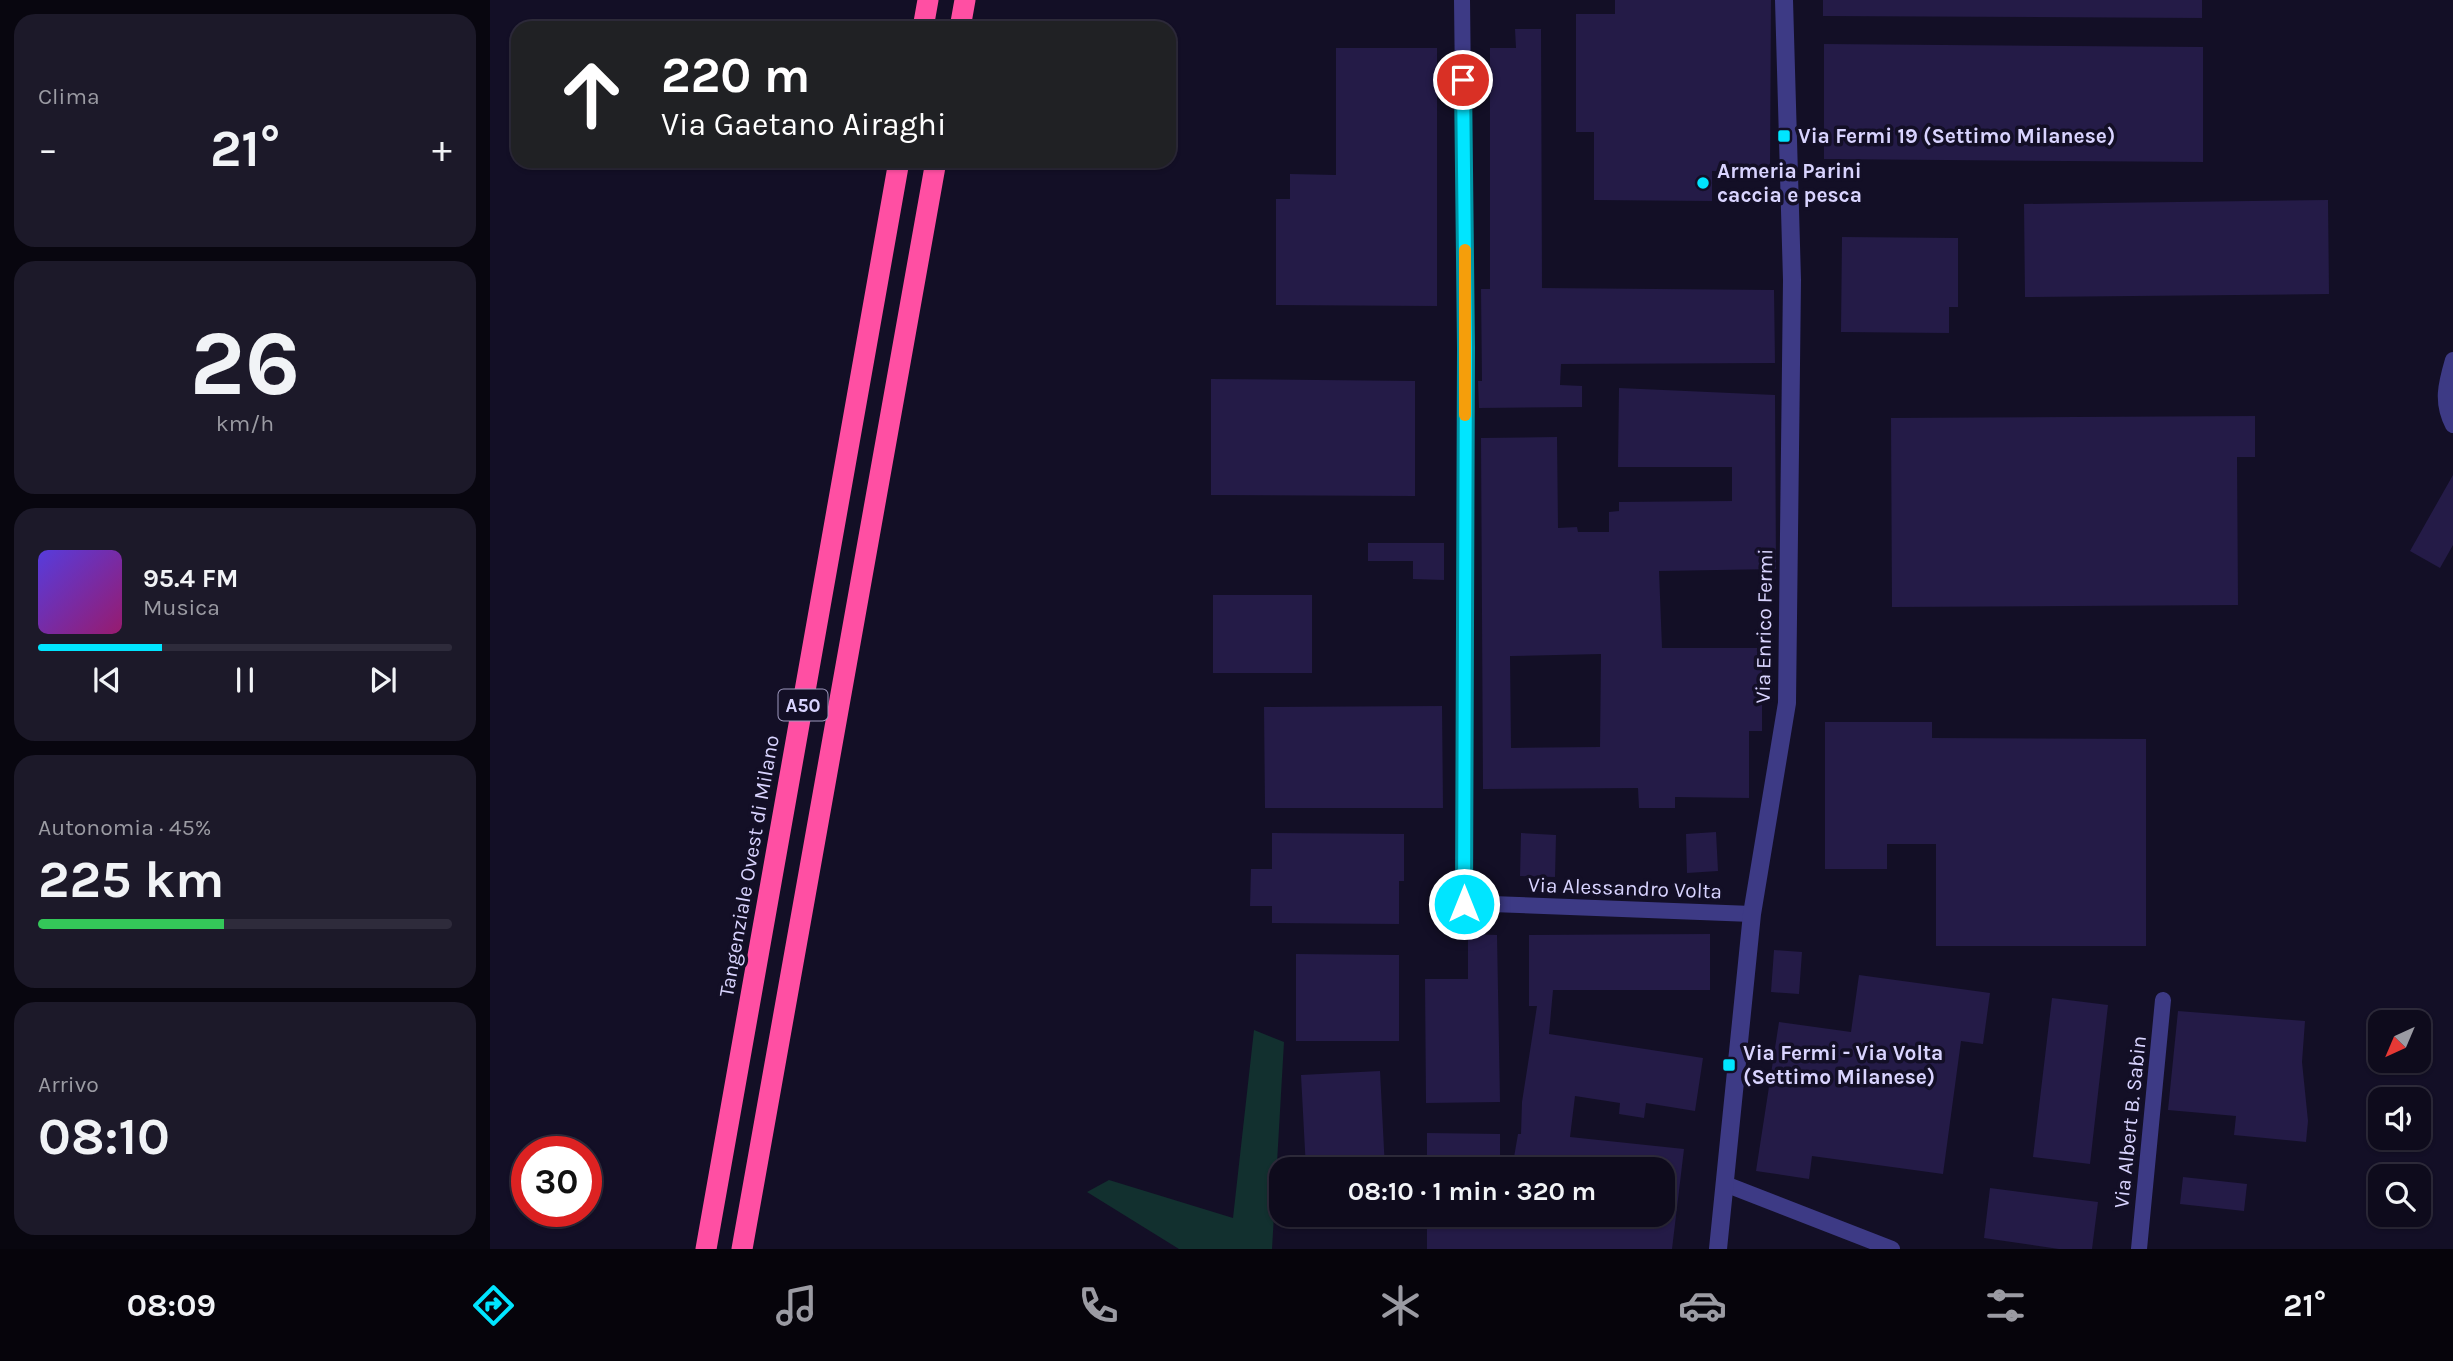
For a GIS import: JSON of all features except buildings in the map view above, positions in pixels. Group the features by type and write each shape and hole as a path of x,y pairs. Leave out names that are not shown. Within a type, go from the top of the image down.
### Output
{"highway":[{"path":"924,21 928,0"},
{"path":"961,21 965,0"},
{"name":"Tangenziale Ovest di Milano","path":"706,1249 898,168"},
{"name":"A50","path":"743,1249 935,168"}],"street":[{"name":"Via Alessandro Volta","path":"1462,0 1466,348 1464,904 1752,914"},
{"name":"Via Enrico Fermi","path":"1718,1249 1752,914 1787,703 1792,280 1784,0"},
{"path":"2453,360 2444,393 2445,407 2453,425"},
{"name":"Via Albert B. Sabin","path":"2139,1249 2163,1000"},
{"path":"1725,1184 1892,1249"}],"green space":[{"path":"1254,1030 1284,1042 1277,1157 1269,1157 1269,1227 1273,1227 1272,1249 1179,1249 1087,1192 1109,1180 1233,1218"}],"slow traffic":[{"path":"1465,250 1465,415"}],"place":[{"name":"Via Fermi 19 (Settimo Milanese)","path":"1784,136"},
{"name":"Armeria Parini caccia e pesca","path":"1703,183"},
{"name":"Via Fermi - Via Volta (Settimo Milanese)","path":"1729,1065"}],"route":[{"path":"1463,80 1466,348 1464,904"}]}
